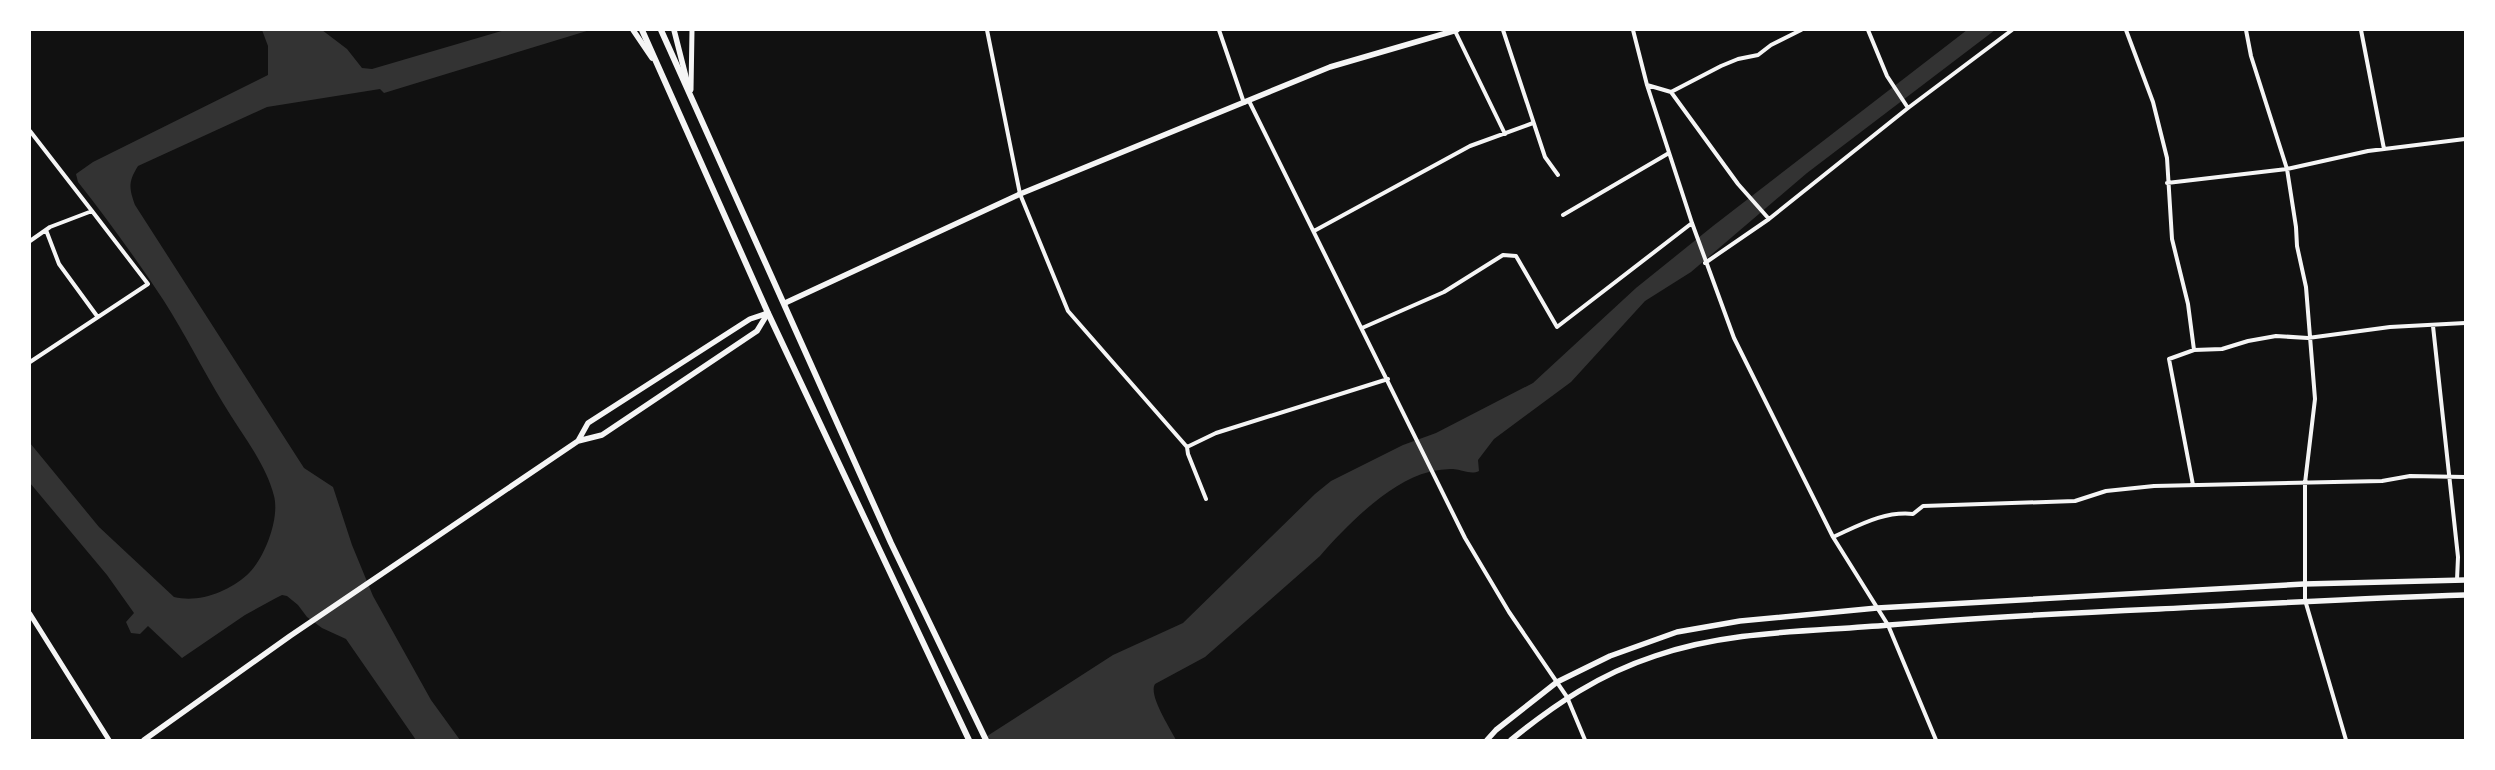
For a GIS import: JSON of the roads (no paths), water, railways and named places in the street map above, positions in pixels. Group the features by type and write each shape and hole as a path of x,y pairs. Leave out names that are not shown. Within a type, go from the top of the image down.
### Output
{"main road":[{"path":"633,30 655,61"},
{"path":"642,30 768,312 969,740"},
{"path":"661,30 785,303 891,543 986,740"},
{"path":"674,30 690,93"},
{"path":"785,303 1020,194 1330,67 1448,31 1456,30"},
{"path":"578,441 588,423 750,319 768,312"},
{"path":"144,740 290,636 578,441 602,435 757,331 768,312"},
{"path":"1486,740 1496,730 1557,682 1610,656 1677,632 1740,621 1877,608 2304,584 2465,580"},
{"path":"1511,740 1567,697 1608,675 1653,656 1708,641 1772,633 1888,625 1945,619 2305,600 2465,595"}],"street":[{"path":"690,93 692,30"},
{"path":"987,30 1020,194 1068,311 1187,447 1188,454 1206,499"},
{"path":"1219,30 1247,102 1388,379 1432,476 1488,578 1567,697 1585,740"},
{"path":"1456,30 1505,134"},
{"path":"1503,30 1533,123 1546,157 1558,175"},
{"path":"1633,30 1669,153 1705,263 1734,338 1834,537 1888,625 1936,740"},
{"path":"1671,92 1721,66 1738,59 1758,55 1771,45 1800,30"},
{"path":"1868,30 1887,76 1907,106"},
{"path":"1705,263 1769,218 1907,106 2012,30"},
{"path":"2126,30 2153,102 2166,158 2172,239 2188,304 2194,350"},
{"path":"2246,30 2251,56 2287,169 2296,227 2296,246 2306,287 2308,338 2315,399 2305,483 2305,600 2346,740"},
{"path":"2361,30 2384,149"},
{"path":"1648,85 1671,92 1738,184 1769,218"},
{"path":"1314,231 1470,146 1533,123"},
{"path":"30,131 148,284 97,316 30,362"},
{"path":"2167,183 2287,169 2384,149 2465,139"},
{"path":"1563,215 1669,153"},
{"path":"30,241 46,230 92,211"},
{"path":"1362,328 1444,292 1503,255 1516,256 1556,326 1692,223"},
{"path":"46,230 59,264 97,316"},
{"path":"2193,485 2169,359 2194,350 2222,349 2248,341 2276,336 2308,338 2390,327 2433,326 2465,323"},
{"path":"2433,326 2458,557 2457,580"},
{"path":"1187,447 1216,433 1388,379"},
{"path":"1834,537 1874,518 1898,512 1913,514 1923,506 2075,501 2106,491 2154,486 2382,481 2410,476 2465,477"},
{"path":"30,614 109,740"}]}
